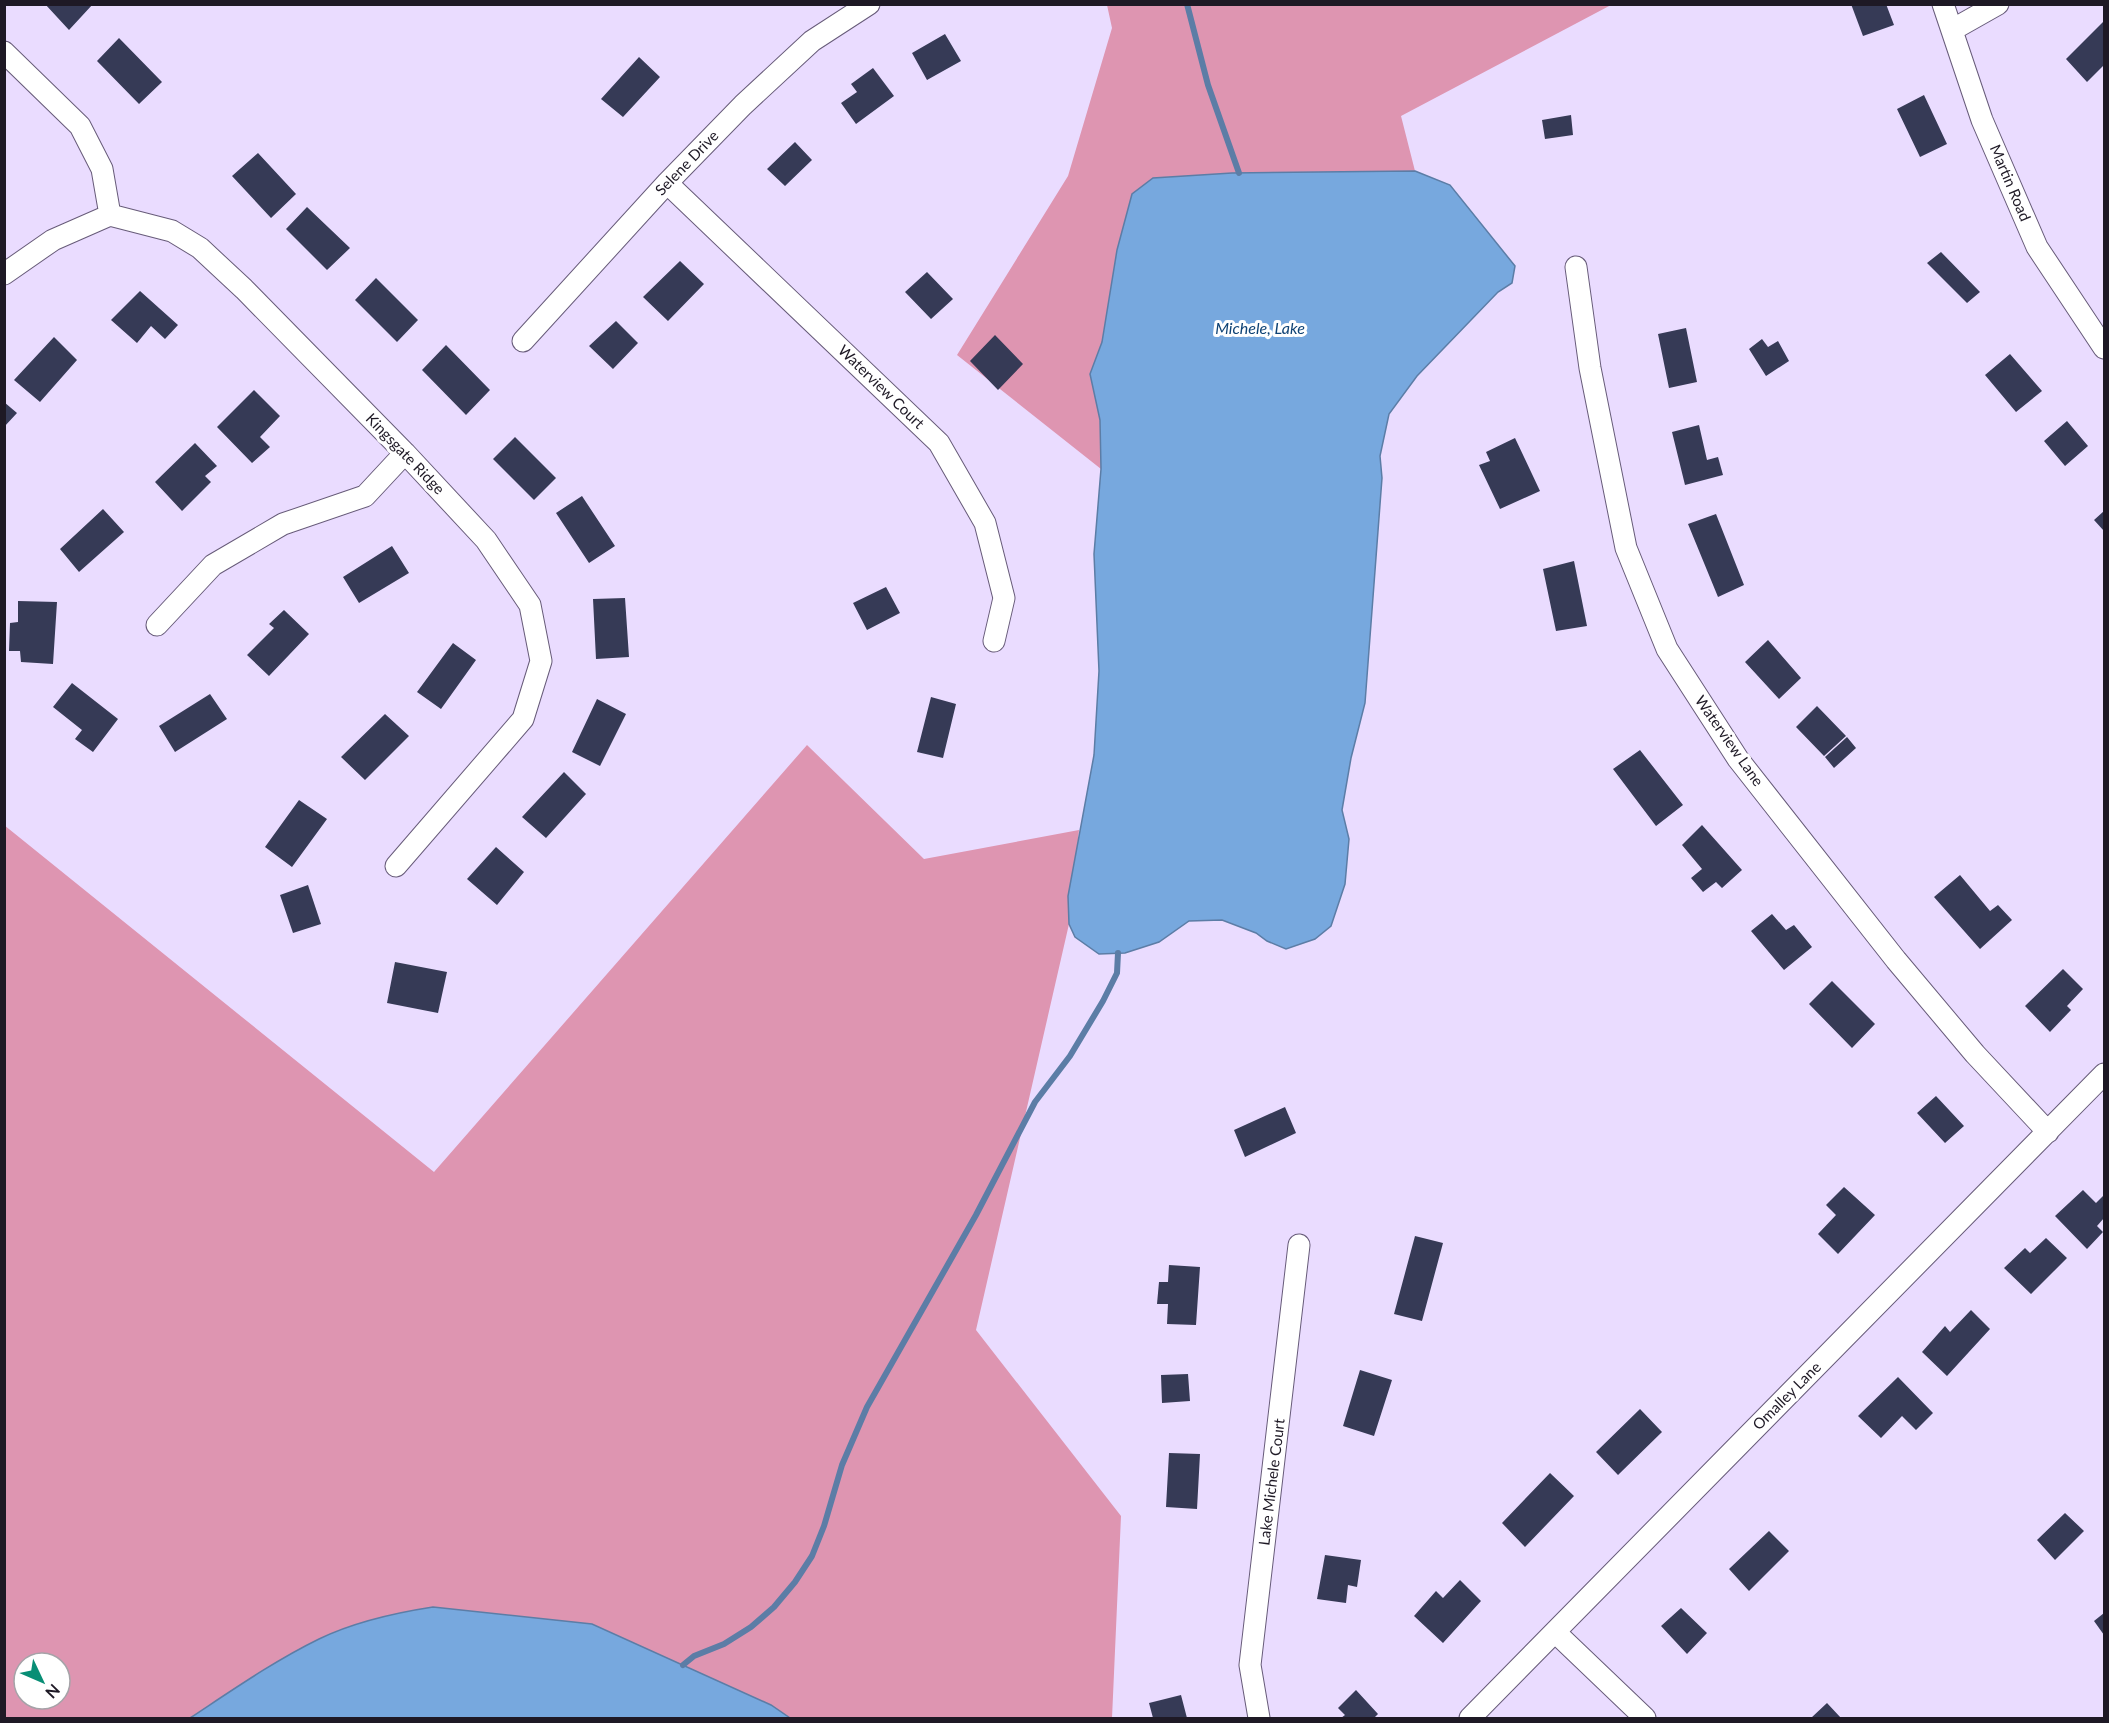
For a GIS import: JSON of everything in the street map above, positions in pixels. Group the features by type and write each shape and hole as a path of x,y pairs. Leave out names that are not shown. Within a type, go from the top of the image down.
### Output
{"street":[{"name":"Selene Drive","path":"523,341 667,183 743,105 812,41 869,4"},
{"name":"Martin Road","path":"1943,4 1982,120 2037,247 2104,348"},
{"path":"1952,30 1998,4"},
{"path":"4,52 80,126 102,169 110,215 53,240 4,274"},
{"name":"Waterview Court","path":"667,183 939,443 985,523 1004,598 994,641"},
{"name":"Kingsgate Ridge","path":"110,215 172,231 200,248 244,289 405,453 486,540 530,605 542,661 523,719 396,866"},
{"name":"Waterview Lane","path":"1576,267 1590,368 1626,548 1667,649 1738,759 1896,960 1975,1054 2048,1132"},
{"path":"157,625 213,566 283,524 364,496 405,453"},
{"name":"Omalley Lane","path":"1470,1719 2104,1074"},
{"name":"Lake Michele Court","path":"1258,1719 1250,1665 1299,1245"},
{"path":"1554,1632 1645,1719"}],"shaded area":[{"path":"1107,5 1611,5 1401,116 1415,171 1153,178 1117,250 1102,342 1090,374 1100,420 1101,469 957,355 1068,176 1112,28"},
{"path":"807,745 924,859 1079,830 1069,924 976,1330 1121,1516 1112,1718 5,1718 4,825 434,1172"}],"water":[{"name":"Michele, Lake","path":"1415,171 1450,185 1515,266 1512,283 1498,292 1417,376 1389,414 1380,456 1382,478 1365,703 1351,758 1342,810 1349,839 1345,884 1331,926 1315,939 1286,949 1267,941 1256,933 1222,920 1189,921 1159,942 1125,953 1099,954 1075,937 1069,924 1068,896 1094,755 1099,671 1094,554 1101,469 1100,420 1090,374 1102,342 1117,250 1132,194 1153,178 1232,173"},
{"path":"433,1607 592,1624 771,1705 790,1718 190,1718 269,1667 319,1639 374,1619"}],"building":[{"path":"45,4 93,4 69,30"},
{"path":"1851,4 1886,4 1894,25 1863,36"},
{"path":"2104,21 2104,65 2087,82 2066,59"},
{"path":"945,34 961,61 927,80 912,53"},
{"path":"119,38 162,82 139,104 97,61"},
{"path":"639,57 660,77 623,117 601,99"},
{"path":"873,68 894,96 856,124 841,103 857,92 851,84"},
{"path":"1924,95 1947,144 1920,157 1897,109"},
{"path":"1571,115 1573,135 1545,139 1542,120"},
{"path":"795,142 812,160 785,186 767,169"},
{"path":"258,153 296,194 271,218 232,176"},
{"path":"307,207 350,248 327,270 286,229"},
{"path":"1941,252 1980,292 1967,303 1927,263"},
{"path":"680,261 704,284 668,321 643,297"},
{"path":"927,272 953,299 931,319 905,292"},
{"path":"376,278 418,320 397,342 355,300"},
{"path":"140,291 178,325 165,339 151,326 137,343 111,320"},
{"path":"616,321 638,343 613,369 589,346"},
{"path":"1686,328 1697,382 1669,388 1658,334"},
{"path":"995,335 1023,364 998,390 970,361"},
{"path":"54,337 77,360 40,402 14,380"},
{"path":"1762,339 1768,347 1778,341 1789,361 1766,376 1749,349"},
{"path":"446,345 490,390 466,415 422,370"},
{"path":"2010,354 2042,391 2016,412 1985,375"},
{"path":"254,390 280,416 260,437 270,447 252,463 217,427"},
{"path":"4,402 17,413 4,427"},
{"path":"2067,421 2088,446 2065,466 2044,441"},
{"path":"1699,425 1707,460 1718,457 1723,475 1685,485 1672,432"},
{"path":"515,437 556,478 534,500 493,459"},
{"path":"1515,438 1540,491 1500,509 1479,465 1490,461 1486,452"},
{"path":"195,443 217,466 205,476 211,482 182,511 155,482"},
{"path":"582,496 615,546 589,563 556,513"},
{"path":"103,509 124,532 79,572 60,549"},
{"path":"2104,511 2104,531 2094,520"},
{"path":"1716,514 1744,585 1718,597 1688,524"},
{"path":"392,546 409,573 359,603 343,577"},
{"path":"1574,561 1587,626 1556,631 1543,569"},
{"path":"886,587 900,613 867,630 853,603"},
{"path":"625,598 629,657 596,659 593,599"},
{"path":"18,601 57,602 53,664 21,662 20,651 9,651 10,623 18,622"},
{"path":"284,610 309,634 269,676 247,655 274,628 269,624"},
{"path":"1768,640 1801,678 1779,699 1745,662"},
{"path":"453,643 476,660 441,709 417,692"},
{"path":"72,683 118,719 93,752 75,739 82,730 53,707"},
{"path":"210,694 227,719 175,752 159,726"},
{"path":"931,697 956,704 943,758 917,752"},
{"path":"597,699 626,714 600,766 572,752"},
{"path":"1817,706 1846,736 1824,756 1796,727"},
{"path":"385,714 409,736 365,780 341,757"},
{"path":"1847,737 1856,748 1834,768 1825,757"},
{"path":"1640,750 1683,805 1656,826 1613,769"},
{"path":"564,772 586,794 546,838 522,817"},
{"path":"299,800 327,819 292,867 265,847"},
{"path":"1702,825 1742,870 1722,888 1716,882 1703,892 1691,878 1702,869 1682,845"},
{"path":"496,847 524,872 497,905 467,879"},
{"path":"1960,875 1990,911 1998,905 2012,920 1980,949 1934,897"},
{"path":"308,885 321,924 293,933 280,895"},
{"path":"1772,914 1786,930 1794,925 1812,947 1784,970 1751,931"},
{"path":"395,962 447,972 438,1013 387,1003"},
{"path":"2063,969 2083,989 2067,1006 2071,1010 2050,1032 2025,1006"},
{"path":"1832,981 1875,1024 1852,1048 1809,1004"},
{"path":"1936,1096 1964,1126 1945,1143 1917,1113"},
{"path":"1285,1107 1296,1133 1245,1157 1234,1130"},
{"path":"1844,1187 1875,1215 1838,1254 1818,1234 1836,1215 1826,1205"},
{"path":"2083,1190 2096,1203 2104,1195 2104,1218 2097,1226 2103,1232 2087,1249 2055,1216"},
{"path":"1415,1236 1443,1243 1422,1321 1394,1314"},
{"path":"2046,1238 2067,1258 2031,1294 2004,1268 2025,1248 2030,1253"},
{"path":"1169,1265 1200,1267 1196,1325 1167,1324 1168,1304 1157,1304 1159,1282 1168,1282"},
{"path":"1971,1310 1990,1329 1947,1376 1922,1352 1945,1326 1950,1332"},
{"path":"1360,1370 1392,1380 1374,1436 1343,1426"},
{"path":"1188,1374 1190,1401 1162,1403 1161,1375"},
{"path":"1898,1377 1933,1413 1916,1430 1902,1416 1881,1438 1858,1416"},
{"path":"1640,1409 1662,1432 1618,1475 1596,1452"},
{"path":"1169,1453 1200,1454 1197,1509 1166,1507"},
{"path":"1550,1473 1574,1496 1525,1547 1502,1523"},
{"path":"2065,1513 2084,1531 2055,1560 2037,1540"},
{"path":"1769,1531 1789,1551 1749,1591 1729,1569"},
{"path":"1325,1555 1361,1560 1357,1587 1348,1585 1346,1603 1317,1599"},
{"path":"1460,1580 1481,1601 1443,1643 1414,1616 1436,1591 1443,1598"},
{"path":"1681,1608 1707,1633 1687,1654 1661,1626"},
{"path":"2104,1613 2104,1635 2094,1621"},
{"path":"1356,1690 1378,1714 1374,1718 1341,1718 1345,1715 1338,1708"},
{"path":"1181,1695 1187,1718 1153,1718 1149,1703"},
{"path":"1827,1703 1841,1718 1811,1718"}],"waterway":[{"path":"1187,4 1208,85 1239,173"},
{"path":"683,1665 694,1656 724,1644 751,1627 774,1607 795,1582 812,1556 824,1526 842,1465 867,1407 976,1215 1035,1102 1070,1056 1103,1001 1117,973 1118,953"}]}
